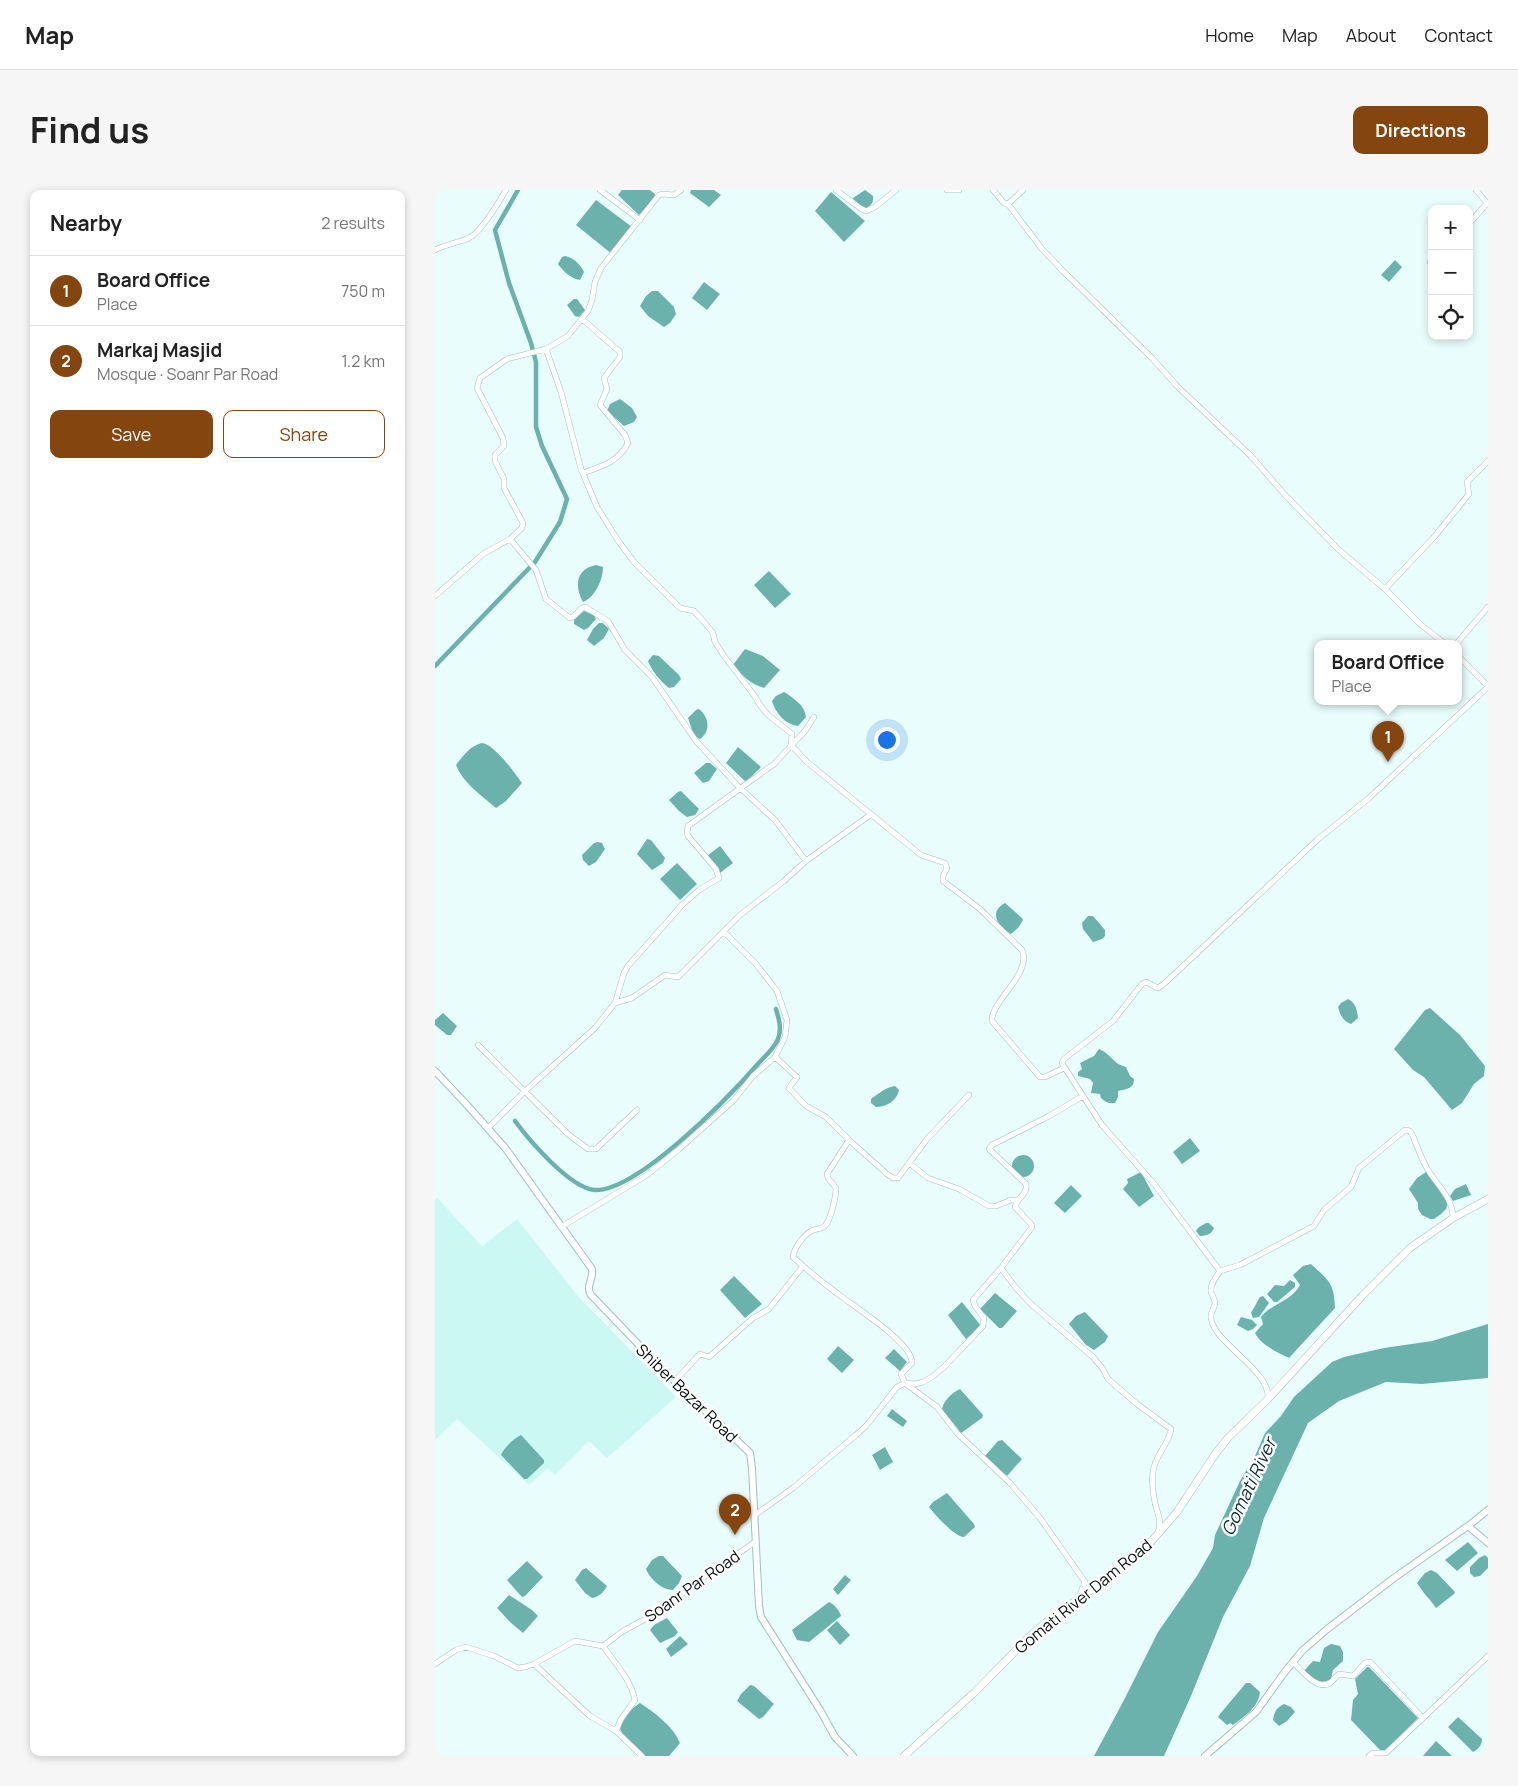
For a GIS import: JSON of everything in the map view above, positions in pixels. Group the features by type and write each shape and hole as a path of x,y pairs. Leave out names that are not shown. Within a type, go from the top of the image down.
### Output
{"main road":[{"name":"Gomati River Dam Road","path":"904,1756 975,1692 1028,1638 1051,1618 1114,1574 1158,1535 1187,1498 1207,1466 1228,1438 1268,1399 1363,1295 1410,1248 1453,1218 1488,1199"}],"street":[{"path":"435,250 445,244 472,236 491,214 506,190"},
{"path":"601,190 639,220"},
{"path":"435,596 483,554 510,539 523,528 523,523 504,488 502,472 495,461 495,455 503,446 503,438 477,388 480,378 507,359 554,346 568,336 588,311 593,300 595,282 601,268 662,194 674,195 681,190"},
{"path":"836,190 866,211 875,207 896,190"},
{"path":"947,190 959,190"},
{"path":"993,190 1004,203 1008,204 1042,249 1063,271 1251,456 1286,496 1339,550 1440,640"},
{"path":"1008,204 1023,190"},
{"path":"1473,219 1487,201 1476,190"},
{"path":"582,319 620,352 620,357 604,378 607,391 600,406 625,435 628,444 612,461 583,474"},
{"path":"546,349 561,392 583,474 597,507 617,539 634,562 680,608 694,612 705,623 713,633 715,642 724,656 760,705 768,715 792,734 791,745 807,762 921,855 927,859 945,863 947,868 943,881 980,909 1022,950 1024,960 1012,987 994,1010 991,1016 992,1021 1040,1077 1045,1077 1064,1068"},
{"path":"1385,589 1435,536 1469,494 1467,482 1488,461"},
{"path":"510,539 536,570 545,600 571,618 585,607 608,621 625,650 651,677 696,740 741,788 775,820 806,861"},
{"path":"1460,640 1488,607"},
{"path":"1220,1271 1155,1185 1102,1125 1062,1063 1064,1059 1113,1021 1142,984 1146,982 1156,988 1165,983 1317,840 1369,798 1488,686 1462,660"},
{"path":"488,1128 524,1092 595,1028 615,1002 623,973 628,966 682,905 699,890 719,878 716,869 688,836 687,829 690,824 774,764 805,731 814,717"},
{"path":"615,1002 631,998 665,975 678,977 740,915 784,881 806,861 870,815"},
{"path":"561,1227 647,1175 733,1101 753,1076 775,1056 785,1037 787,1020 777,991 756,964 724,932"},
{"path":"478,1045 569,1135 588,1149 596,1149 637,1110"},
{"path":"775,1056 797,1077 789,1088 806,1106 826,1117 849,1140 893,1178 899,1178 903,1174 927,1140 969,1095"},
{"name":"Shiber Bazar Road","path":"435,1071 506,1149 592,1269 593,1275 588,1287 591,1295 675,1381 750,1453 759,1606 763,1622 816,1702 835,1737 853,1756"},
{"path":"755,1515 793,1488 866,1426 897,1387 905,1382 915,1384 931,1377 944,1367 983,1326 984,1318 973,1300 1001,1268 1032,1227 1016,1210 1015,1204 1025,1192 1026,1184 990,1152 990,1147 1083,1096"},
{"path":"1268,1399 1267,1386 1218,1332 1211,1320 1211,1313 1215,1304 1211,1286 1220,1271 1240,1266 1314,1226 1324,1210 1351,1187 1359,1168 1405,1130 1413,1134 1428,1170 1441,1186 1452,1207 1453,1218"},
{"path":"849,1140 827,1174 836,1188 828,1221 822,1228 811,1230 806,1235 793,1253 793,1257 890,1332 911,1355 912,1363 901,1374 905,1382 937,1407 957,1433 1010,1483 1040,1518 1085,1582 1076,1601"},
{"path":"909,1163 928,1178 959,1189 989,1206 1018,1200"},
{"path":"675,1381 700,1354 709,1357 753,1318 769,1309 803,1266"},
{"path":"1001,1268 1031,1304 1093,1357 1103,1369 1108,1379 1137,1404 1171,1429 1169,1440 1157,1456 1153,1472 1155,1502 1160,1516 1158,1535"},
{"path":"1205,1756 1256,1712 1293,1662 1326,1630 1488,1510"},
{"path":"1468,1526 1488,1543"},
{"name":"Soanr Par Road","path":"603,1646 623,1630 664,1608 694,1584 755,1542"},
{"path":"435,1664 456,1650 466,1647 494,1656 518,1668 534,1664 575,1640 603,1646 625,1676 635,1700 621,1719 616,1731"},
{"path":"1369,1756 1373,1753 1386,1753 1488,1656"},
{"path":"1293,1662 1315,1682 1325,1684 1329,1684 1339,1674 1353,1676 1365,1663 1369,1662 1423,1718"},
{"path":"534,1664 590,1716 616,1731 642,1756"}],"shaded area":[{"path":"437,1198 482,1246 517,1219 577,1295 676,1397 607,1458 589,1441 555,1475 548,1468 529,1485 457,1419 435,1440 435,1200"}],"water":[{"path":"622,190 650,190 657,196 639,215 618,195"},
{"path":"691,190 714,190 721,195 709,207 690,193"},
{"path":"865,190 873,196 873,201 864,210 853,198"},
{"path":"831,192 865,221 844,242 815,211"},
{"path":"596,200 632,227 612,254 576,225"},
{"path":"565,256 574,260 583,269 584,272 580,280 567,274 558,264 562,257"},
{"path":"1395,260 1402,267 1389,282 1381,275"},
{"path":"704,282 720,294 707,310 692,298"},
{"path":"652,291 658,291 674,307 676,314 670,323 664,327 648,316 640,306 646,296"},
{"path":"574,299 577,299 585,310 579,317 575,316 567,305"},
{"path":"620,399 632,408 637,417 634,422 624,426 607,411 610,404"},
{"path":"596,565 603,567 602,577 595,592 583,602 578,590 579,579 584,570"},
{"path":"769,571 791,594 775,608 754,585"},
{"path":"584,611 594,615 596,619 584,630 574,624 574,620"},
{"path":"599,623 603,623 609,629 604,638 594,646 587,640"},
{"path":"745,649 763,656 780,670 764,688 751,682 733,665"},
{"path":"653,655 659,656 679,675 681,679 674,687 669,688 654,672 648,661"},
{"path":"784,692 804,709 806,717 798,726 785,721 774,706 772,701 776,696"},
{"path":"699,709 707,720 706,732 700,739 694,736 688,718"},
{"path":"482,743 498,754 522,783 506,801 496,808 463,778 456,765 470,749"},
{"path":"738,747 761,767 746,782 726,763"},
{"path":"706,763 710,763 717,769 709,781 703,783 694,773"},
{"path":"681,791 699,809 695,815 687,817 669,800"},
{"path":"647,839 651,840 665,858 663,863 652,870 637,854"},
{"path":"594,843 602,843 605,849 596,862 589,866 583,860 582,855"},
{"path":"720,846 733,863 720,873 707,856"},
{"path":"677,863 697,884 680,900 660,879"},
{"path":"1005,903 1023,920 1011,934 1002,927 996,915 1000,907"},
{"path":"1088,916 1093,916 1105,930 1105,936 1102,939 1093,942 1083,929 1082,923"},
{"path":"1348,999 1357,1010 1358,1018 1351,1024 1342,1017 1338,1007"},
{"path":"1430,1008 1460,1035 1485,1066 1484,1076 1474,1084 1462,1103 1452,1110 1424,1077 1413,1070 1394,1049 1425,1010"},
{"path":"443,1013 457,1026 451,1035 447,1035 435,1025 435,1020"},
{"path":"1099,1049 1118,1064 1126,1067 1130,1076 1134,1079 1131,1087 1118,1091 1115,1103 1106,1102 1101,1098 1100,1094 1091,1093 1093,1083 1090,1079 1078,1076 1078,1072 1082,1069 1080,1063 1094,1056"},
{"path":"895,1086 899,1090 891,1103 876,1107 871,1103 871,1099 879,1093"},
{"path":"1190,1138 1200,1151 1182,1164 1173,1152"},
{"path":"1023,1155 1031,1158 1034,1166 1031,1174 1023,1177 1015,1174 1012,1166 1015,1158"},
{"path":"1141,1172 1154,1196 1139,1207 1123,1189 1128,1183 1127,1179"},
{"path":"1426,1172 1430,1175 1448,1203 1446,1209 1434,1219 1422,1215 1418,1209 1418,1203 1409,1189 1417,1178"},
{"path":"1466,1184 1471,1195 1453,1201 1450,1196 1455,1189"},
{"path":"1071,1185 1082,1196 1065,1213 1054,1203"},
{"path":"1206,1223 1209,1223 1214,1228 1209,1234 1200,1236 1196,1231"},
{"path":"1311,1264 1332,1287 1335,1308 1289,1358 1265,1345 1255,1333 1263,1324 1261,1317 1292,1295 1300,1285 1293,1275 1303,1266"},
{"path":"734,1276 762,1304 745,1318 720,1290"},
{"path":"1290,1280 1295,1283 1295,1287 1277,1302 1274,1302 1267,1294 1275,1285 1284,1286"},
{"path":"995,1293 1017,1311 1002,1328 999,1328 980,1309"},
{"path":"1263,1296 1269,1303 1259,1317 1253,1318 1251,1313 1260,1297"},
{"path":"962,1302 981,1326 966,1339 948,1315"},
{"path":"1085,1312 1108,1336 1105,1342 1094,1350 1086,1345 1069,1324 1076,1316"},
{"path":"1241,1317 1252,1320 1257,1325 1248,1331 1237,1325"},
{"name":"Gomati River","path":"1488,1324 1488,1378 1422,1384 1386,1382 1339,1401 1308,1423 1264,1518 1250,1566 1223,1617 1164,1756 1094,1756 1158,1632 1197,1576 1213,1548 1215,1535 1265,1433 1281,1416 1294,1397 1332,1362 1344,1357 1384,1348 1432,1341"},
{"path":"838,1346 854,1360 842,1373 827,1359"},
{"path":"894,1349 907,1362 900,1371 885,1358"},
{"path":"960,1389 983,1415 982,1418 961,1433 942,1409 949,1397"},
{"path":"892,1409 907,1421 903,1427 887,1416"},
{"path":"521,1435 544,1460 544,1463 527,1479 524,1479 501,1455 515,1438"},
{"path":"1002,1440 1022,1459 1007,1476 985,1456 998,1441"},
{"path":"885,1447 893,1462 880,1470 872,1455"},
{"path":"947,1493 974,1524 975,1527 964,1537 951,1530 929,1507"},
{"path":"1468,1542 1478,1553 1457,1571 1445,1560"},
{"path":"1485,1555 1488,1558 1488,1568 1480,1576 1474,1577 1470,1573 1470,1567"},
{"path":"663,1556 682,1576 673,1590 669,1590 657,1583 646,1569 652,1560"},
{"path":"527,1561 543,1577 522,1597 507,1580"},
{"path":"586,1568 607,1586 601,1594 592,1598 585,1593 575,1580 582,1570"},
{"path":"1431,1570 1437,1573 1455,1592 1436,1608 1417,1583 1425,1573"},
{"path":"845,1575 851,1580 838,1595 833,1589"},
{"path":"509,1595 538,1616 523,1633 497,1608"},
{"path":"829,1602 837,1608 841,1616 809,1642 797,1640 792,1630"},
{"path":"667,1618 678,1632 675,1636 660,1643 650,1630 654,1625"},
{"path":"837,1621 850,1635 840,1645 827,1630"},
{"path":"680,1636 688,1644 671,1657 666,1649"},
{"path":"1331,1644 1340,1646 1343,1652 1343,1661 1333,1670 1331,1679 1323,1682 1316,1680 1304,1671 1313,1661 1320,1662 1324,1648"},
{"path":"1367,1667 1418,1718 1383,1753 1351,1720 1353,1700 1358,1694 1355,1679"},
{"path":"1246,1683 1250,1683 1260,1692 1257,1703 1233,1725 1230,1723 1227,1725 1218,1717"},
{"path":"750,1685 754,1686 774,1704 759,1719 737,1701"},
{"path":"640,1703 663,1720 677,1737 680,1743 669,1756 643,1756 620,1729 628,1714"},
{"path":"1284,1704 1291,1707 1295,1712 1287,1721 1279,1726 1273,1720 1273,1717 1278,1708"},
{"path":"1458,1717 1482,1739 1477,1750 1473,1752 1448,1727"},
{"path":"1436,1741 1452,1756 1423,1756"}],"waterway":[{"path":"435,666 535,562 560,522 567,499 542,446 536,427 536,362 509,283 495,230 518,190"},
{"path":"515,1121 550,1162 573,1181 594,1190 612,1187 633,1176 681,1141 769,1053 776,1043 780,1032 776,1009"}],"place":[{"name":"Board Office","path":"1388,762"},
{"name":"Markaj Masjid","path":"735,1535"}]}
